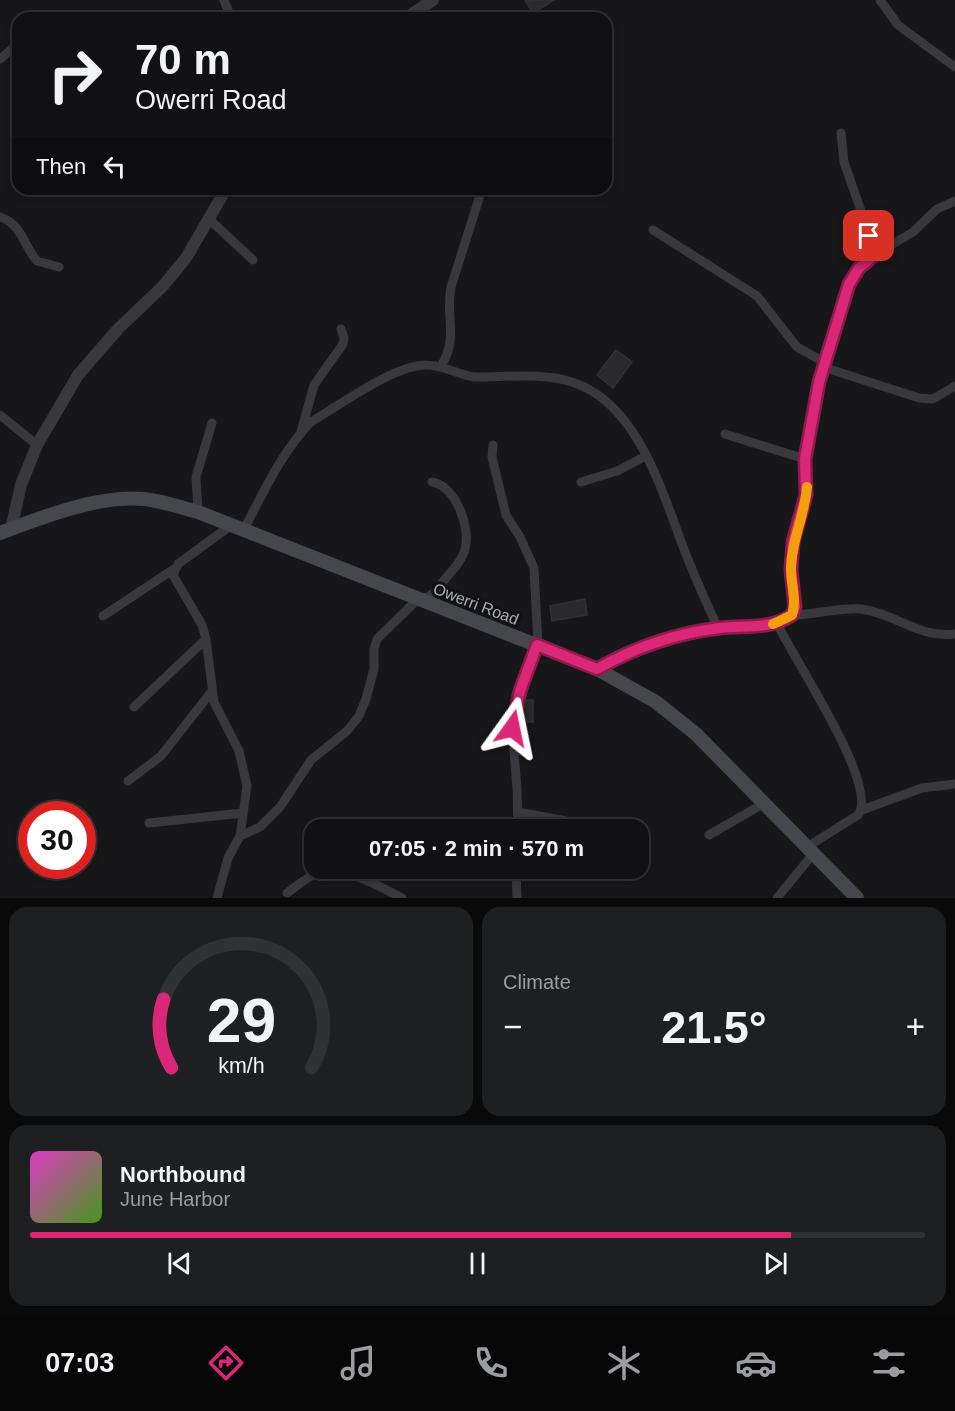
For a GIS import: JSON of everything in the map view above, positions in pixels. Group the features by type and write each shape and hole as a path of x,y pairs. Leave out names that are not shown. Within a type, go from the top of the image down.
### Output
{"main road":[{"name":"Owerri Road","path":"5,530 94,503 117,499 159,502 198,512 597,669 656,702 675,716 857,898"}],"street":[{"path":"415,12 433,0"},
{"path":"880,0 898,25 955,67"},
{"path":"0,59 12,49"},
{"path":"841,133 844,162 876,254"},
{"path":"5,530 37,445 78,375 118,328 163,286 186,258 223,195"},
{"path":"441,366 451,348 448,303 451,287 480,195"},
{"path":"792,615 795,607 791,570 793,542 806,495 805,459 824,365 849,284 859,268 876,254 913,232 937,209 955,201"},
{"path":"0,217 11,221 18,227 37,261 59,267"},
{"path":"209,219 253,260"},
{"path":"653,230 757,296 797,347 824,365 919,398 933,399 955,386"},
{"path":"301,432 314,386 343,344 341,329"},
{"path":"103,616 237,528 301,432 311,422 387,377 413,366 441,366 475,377 553,377 584,387 611,405 646,456 661,484 698,583 718,628"},
{"path":"0,415 37,445"},
{"path":"198,512 196,477 212,423"},
{"path":"725,434 805,459"},
{"path":"493,445 492,456 506,515 520,537 534,568 537,645 520,691 512,728 518,819"},
{"path":"581,482 617,471 646,456"},
{"path":"240,836 260,827 280,807 311,760 347,731 359,716 374,669 374,649 377,639 418,599 428,597 435,592 465,549 466,529 460,509 447,490 439,483 432,482"},
{"path":"174,569 173,575 202,625 214,702 239,751 247,786 240,836 228,858 217,898"},
{"path":"597,669 635,650 718,628 777,623 792,615 862,609 927,634 940,636 955,634"},
{"path":"777,623 847,750 859,780 862,810"},
{"path":"134,708 206,639"},
{"path":"128,782 161,756 212,692"},
{"path":"778,898 810,851 862,810 922,788 955,783"},
{"path":"709,834 763,804"},
{"path":"518,812 556,819"},
{"path":"148,823 243,813"},
{"path":"287,893 311,877 332,872 359,877 402,898"},
{"path":"516,879 517,898"}],"building":[{"path":"525,0 554,0 535,12"},
{"path":"616,350 632,362 613,388 597,375"},
{"path":"585,599 587,615 552,621 550,606"},
{"path":"525,700 533,700 533,722 520,722"}],"slow traffic":[{"path":"773,624 787,619 792,615 795,607 791,570 793,542 807,487"}],"route":[{"path":"512,728 520,691 537,645 597,669 617,657 658,642 718,628 777,623 792,615 795,607 791,570 793,542 806,495 805,459 819,382 849,284 859,268 876,254 869,236"}]}
